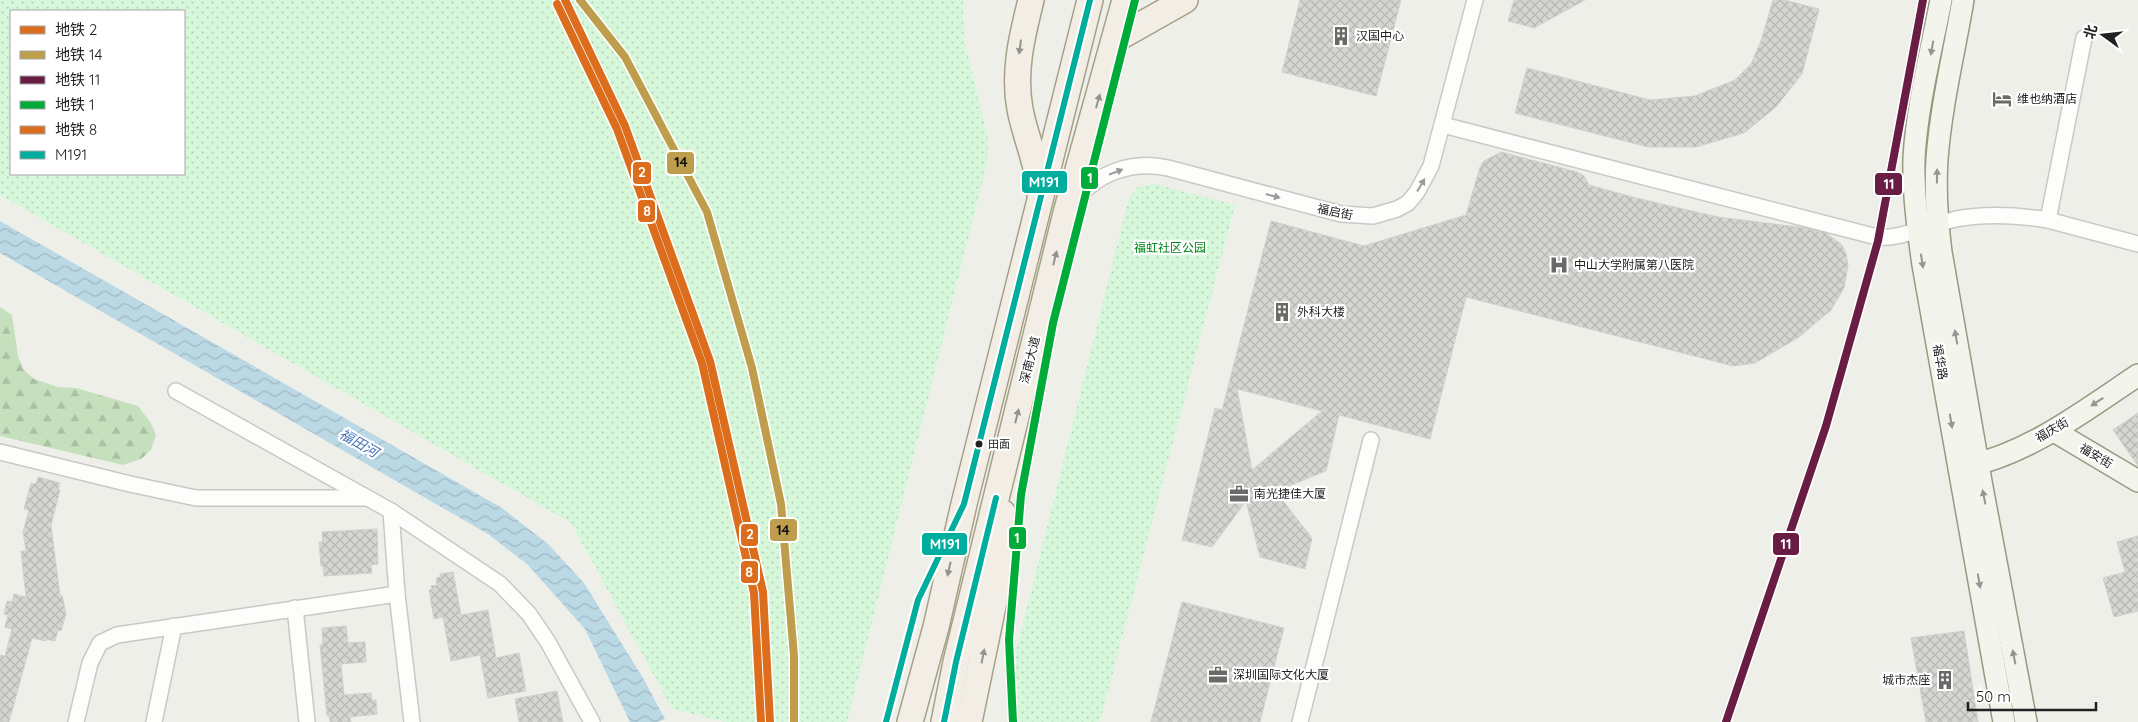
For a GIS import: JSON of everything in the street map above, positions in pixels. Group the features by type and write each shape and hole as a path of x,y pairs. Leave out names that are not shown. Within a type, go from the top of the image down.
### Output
{"main road":[{"path":"1031,0 1021,42 1017,88 1020,111 1037,170 1038,210"},
{"path":"910,722 934,635 964,504 1090,0"},
{"name":"深南大道","path":"944,722 956,662 1066,214 1116,39 1125,0"},
{"path":"1116,39 1185,0"},
{"name":"福华路","path":"1941,0 1916,140 1914,191 1942,258 1968,466 2004,722"},
{"name":"福华路","path":"1928,226 1936,179 1939,140 1963,0"},
{"name":"福庆街","path":"1968,466 2008,454 2054,430 2138,375"},
{"name":"福安街","path":"2054,430 2138,481"},
{"name":"福华路","path":"1968,466 2026,722"},
{"path":"973,716 1002,551 1001,480"}],"street":[{"name":"福启街","path":"1066,214 1087,187 1104,176 1123,169 1150,165 1168,168 1341,214 1374,216 1397,209 1408,203 1417,192 1431,166 1475,0"},
{"path":"2048,220 2084,38"},
{"path":"1443,125 1877,237 1891,237 1954,219 1993,215 2048,220 2138,244"},
{"path":"176,391 391,511 500,584 529,614 548,642 592,722"},
{"path":"1300,722 1372,440"},
{"path":"0,452 196,498 367,498"},
{"path":"391,511 397,594 412,722"},
{"path":"76,722 90,663 100,643 117,635 397,594"},
{"path":"295,608 307,722"},
{"path":"154,722 174,626"}],"green space":[{"path":"0,0 963,0 964,39 988,138 987,163 847,722 725,722 672,709 571,523 0,195"},
{"name":"福虹社区公园","path":"1155,184 1235,205 1100,722 1019,722 1005,696 1129,197 1139,186"},
{"path":"0,307 12,315 18,356 23,369 34,379 58,387 76,388 138,406 151,423 156,435 151,450 141,459 123,465 0,436"}],"water":[{"name":"福田河","path":"0,221 502,508 548,544 584,583 643,678 665,719 658,722 630,722 585,629 527,564 488,534 0,253"}],"building":[{"name":"汉国中心","path":"1300,0 1401,0 1376,96 1282,72"},
{"path":"1514,0 1585,0 1534,28 1508,21"},
{"path":"1773,0 1784,0 1819,9 1802,74 1776,107 1744,133 1696,147 1648,147 1515,113 1527,68 1650,100 1695,96 1735,80 1751,64 1761,41"},
{"name":"中山大学附属第八医院","path":"1501,152 1577,172 1584,176 1589,185 1636,198 1718,217 1806,228 1826,233 1842,245 1846,254 1848,265 1844,288 1831,310 1799,337 1755,363 1733,366 1466,297 1430,439 1339,415 1326,471 1286,487 1283,501 1312,538 1305,569 1260,557 1246,501 1212,547 1182,540 1215,408 1222,410 1271,221 1364,246 1466,215 1480,167 1484,161","holes":["1237,389 1322,411 1252,470"]},
{"path":"2138,413 2138,466 2113,430"},
{"path":"38,477 60,483 51,525 60,596 62,595 66,614 61,631 58,630 55,641 32,638 9,722 0,722 0,655 5,656 12,629 5,627 8,615 4,614 7,601 12,602 14,594 26,597 21,551 26,551 23,532 29,510 24,509 31,483 36,484"},
{"path":"377,529 378,564 371,565 372,573 324,576 323,566 321,566 319,542 323,542 322,532"},
{"path":"2138,536 2138,611 2114,617 2103,578 2125,572 2117,542"},
{"path":"453,572 461,615 488,610 496,658 519,653 526,691 488,698 480,655 451,661 443,617 434,619 429,590 432,589 431,586 437,585 436,578 440,577 440,574"},
{"name":"深圳国际文化大厦","path":"1182,602 1284,628 1260,722 1151,722"},
{"path":"346,626 348,643 365,642 366,662 341,664 344,695 371,693 372,701 376,700 377,714 350,717 351,722 330,722 329,715 327,716 320,645 323,644 322,628"},
{"name":"城市杰座","path":"1964,631 1978,722 1926,722 1911,638"},
{"path":"557,691 563,722 519,722 515,699"}],"metro line":[{"name":"2","path":"565,0 625,126 710,361 763,592 770,722"},
{"name":"14","path":"580,0 625,57 707,212 752,368 781,504 794,656 794,722"},
{"name":"1","path":"1013,722 1009,640 1021,495 1053,323 1135,0"},
{"name":"11","path":"1726,722 1826,426 1878,241 1923,0"},
{"name":"8","path":"557,4 617,129 702,363 754,593 761,722"}],"transit line":[{"name":"M191","path":"886,722 918,600 964,504 1090,0"},
{"name":"M191","path":"944,722 956,662 996,498"}],"place":[{"name":"汉国中心","path":"1341,36"},
{"name":"维也纳酒店","path":"2002,99"},
{"name":"中山大学附属第八医院","path":"1559,265"},
{"name":"外科大楼","path":"1282,312"},
{"name":"田面","path":"979,444"},
{"name":"南光捷佳大厦","path":"1239,494"},
{"name":"深圳国际文化大厦","path":"1218,675"},
{"name":"城市杰座","path":"1945,680"}]}
